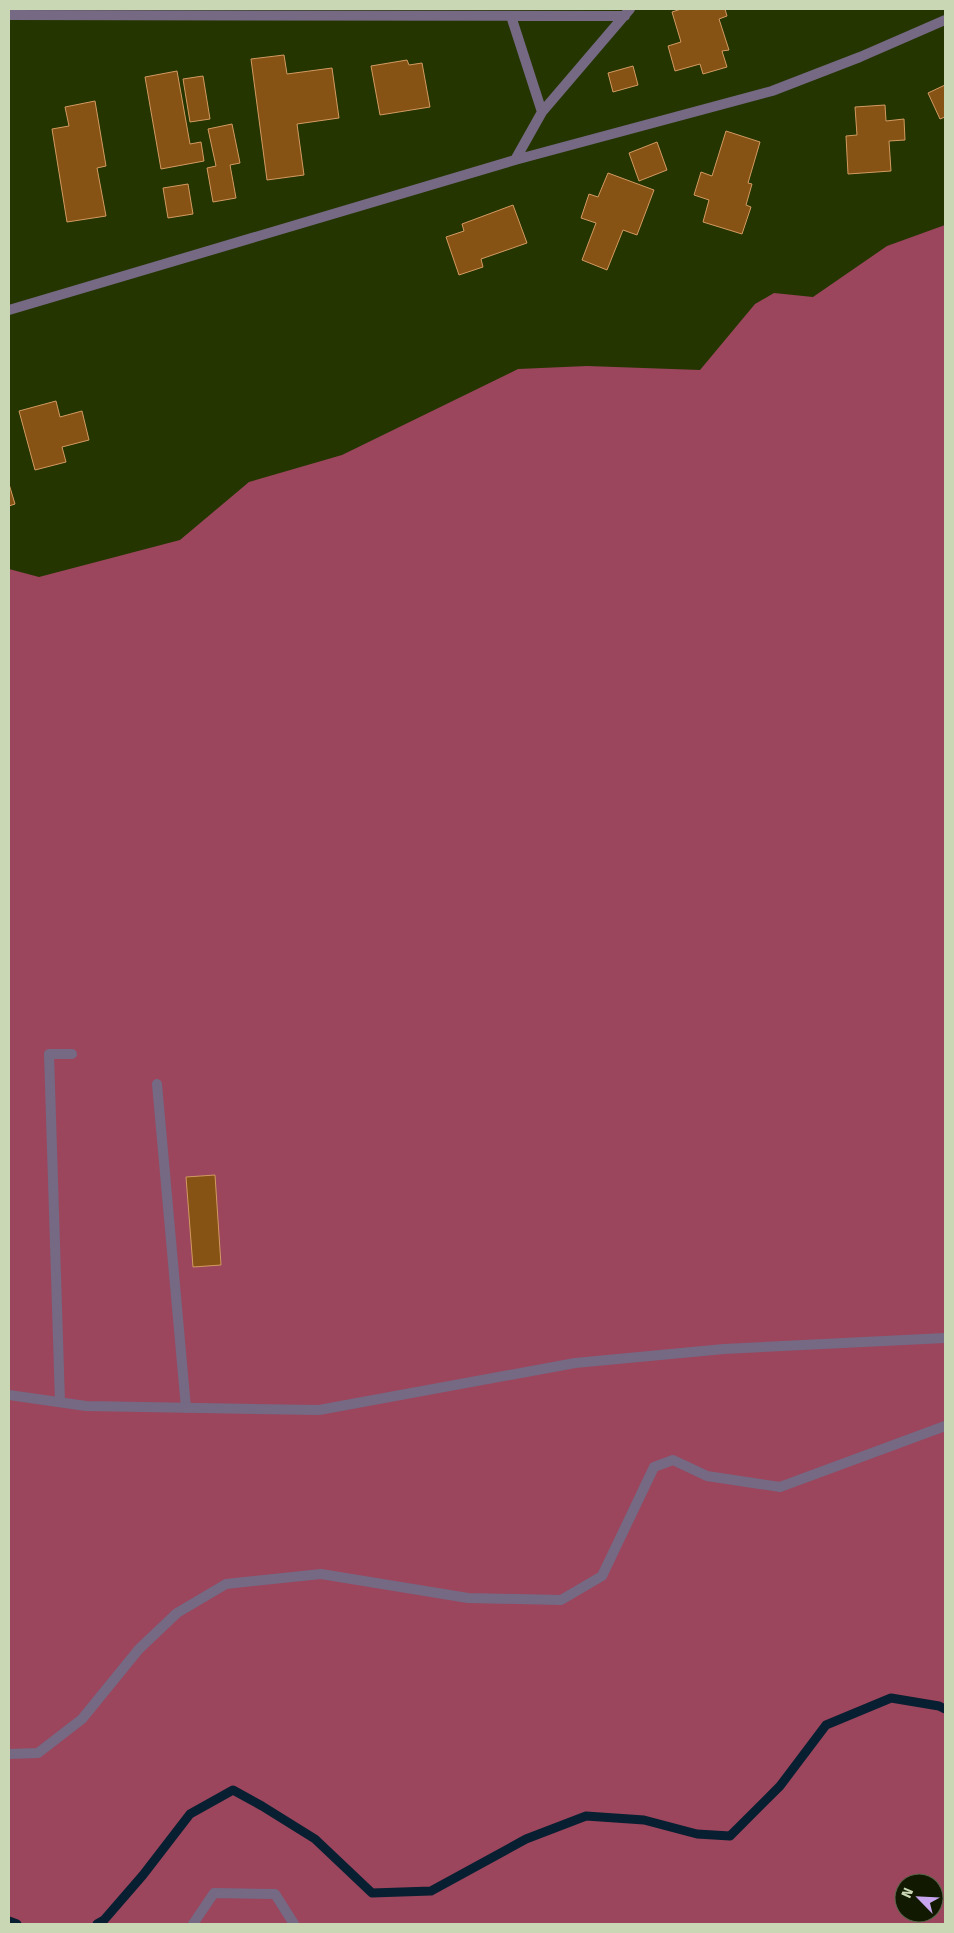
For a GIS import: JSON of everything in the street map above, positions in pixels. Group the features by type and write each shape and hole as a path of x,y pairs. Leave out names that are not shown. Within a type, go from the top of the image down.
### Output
{"street":[{"path":"9,15 40,12 511,16 628,12"},
{"path":"515,160 542,112 628,12"},
{"path":"511,16 542,112"},
{"path":"9,310 515,160 772,91 860,57 945,20"},
{"path":"60,1402 49,1054 72,1054"},
{"path":"157,1084 186,1408"},
{"path":"9,1395 86,1406 319,1410 575,1363 724,1349 945,1338"},
{"path":"9,1754 38,1753 82,1720 146,1643 177,1613 226,1584 321,1574 468,1598 561,1600 602,1576 654,1467 673,1460 708,1476 780,1487 945,1426"},
{"path":"193,1924 214,1893 223,1893 275,1894 294,1924"}],"shaded area":[{"path":"945,225 945,1924 9,1924 9,569 39,577 180,540 249,482 342,455 518,369 587,366 700,370 755,304 774,293 813,297 887,246"}],"building":[{"path":"681,9 725,9 727,16 719,19 729,50 722,51 727,67 703,74 700,64 675,71 668,46 681,42 672,12"},
{"path":"284,55 287,74 332,68 339,118 297,124 304,175 267,180 251,59"},
{"path":"407,60 409,65 422,63 430,107 380,115 371,66"},
{"path":"633,66 638,85 613,92 608,73"},
{"path":"177,71 190,144 201,142 204,161 161,169 145,77"},
{"path":"203,76 210,119 190,122 183,79"},
{"path":"945,85 945,117 940,119 928,93"},
{"path":"95,101 106,166 97,168 106,216 67,222 52,129 69,126 65,107"},
{"path":"885,105 886,121 904,119 905,140 889,141 891,171 848,174 846,136 857,135 855,107"},
{"path":"232,124 240,163 230,165 236,198 213,202 207,168 216,166 208,129"},
{"path":"726,131 760,142 748,183 752,184 746,205 751,207 742,234 703,222 709,200 694,195 701,172 712,176"},
{"path":"657,142 667,170 639,181 629,153"},
{"path":"608,173 654,190 637,235 623,230 607,270 582,260 596,223 581,218 589,194 598,197"},
{"path":"188,184 193,214 168,218 163,188"},
{"path":"513,205 527,243 481,259 483,267 459,275 446,237 464,231 462,224"},
{"path":"56,401 60,417 82,411 89,440 62,447 66,462 35,470 19,411"},
{"path":"9,484 15,504 9,506"},
{"path":"215,1175 221,1265 193,1267 186,1177"}],"waterway":[{"path":"97,1924 104,1920 143,1875 190,1814 233,1790 315,1839 372,1893 431,1891 526,1839 586,1816 644,1820 697,1834 730,1836 780,1786 826,1725 891,1698 939,1706 945,1709"},
{"path":"9,1921 17,1924"}]}
